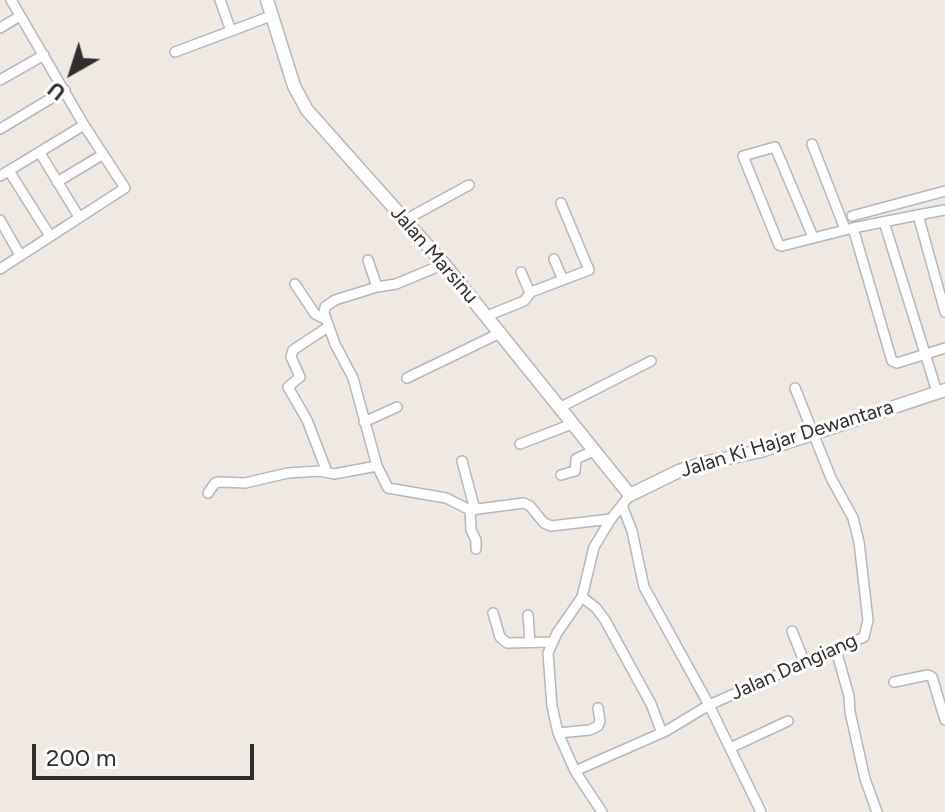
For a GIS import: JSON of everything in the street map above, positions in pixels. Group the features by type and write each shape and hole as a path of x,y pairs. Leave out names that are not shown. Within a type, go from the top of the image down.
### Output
{"street":[{"path":"0,269 125,188 102,155 11,0"},
{"path":"220,0 231,31"},
{"name":"Jalan Marsinu","path":"267,0 294,86 307,110 487,316 593,451 626,500"},
{"path":"0,28 20,16"},
{"path":"175,52 271,16"},
{"path":"0,80 44,55"},
{"path":"0,129 65,90"},
{"path":"50,236 4,171 84,125"},
{"path":"812,144 849,229 891,359 897,363 945,348"},
{"path":"813,237 775,147 743,156 779,245 945,210"},
{"path":"40,153 79,217"},
{"path":"57,182 102,155"},
{"path":"405,220 469,185"},
{"path":"852,216 945,191"},
{"path":"487,316 524,301 530,293 590,268 561,203"},
{"path":"918,215 945,312"},
{"path":"0,220 20,255"},
{"path":"884,222 925,354 941,391"},
{"path":"554,259 563,280"},
{"path":"368,260 377,287"},
{"path":"444,264 396,284 335,300 325,307 326,323 353,378 383,480 392,491 413,490 446,498 472,510 524,503 551,526 611,519"},
{"path":"521,272 530,293"},
{"path":"295,284 318,318 326,323"},
{"path":"326,323 293,350 291,357 300,377 288,387 307,420 327,472"},
{"path":"407,378 500,333"},
{"path":"559,408 651,361"},
{"path":"795,388 814,433"},
{"name":"Jalan Ki Hajar Dewantara","path":"626,500 679,471 761,451 941,391"},
{"path":"364,422 397,407"},
{"path":"520,444 572,424"},
{"name":"Jalan Dangiang","path":"575,771 662,733 709,705 864,637 868,620 859,542 853,518 831,478 814,433"},
{"path":"561,475 575,471 576,459 593,451"},
{"path":"462,461 476,549"},
{"path":"208,493 215,483 245,483 288,473 334,474 377,466"},
{"path":"602,812 575,771 558,733 548,679 548,653 551,642 582,597 594,547 626,500"},
{"path":"626,500 644,587 709,705 761,812"},
{"path":"582,597 605,620 651,704 662,733"},
{"path":"493,613 503,641 507,643 551,642"},
{"path":"528,615 530,642"},
{"path":"792,631 804,661"},
{"path":"836,650 849,696 865,779 877,812"},
{"path":"894,682 928,675 932,677 945,720"},
{"path":"558,733 590,730 598,726 598,708"},
{"path":"730,748 788,721"}]}
